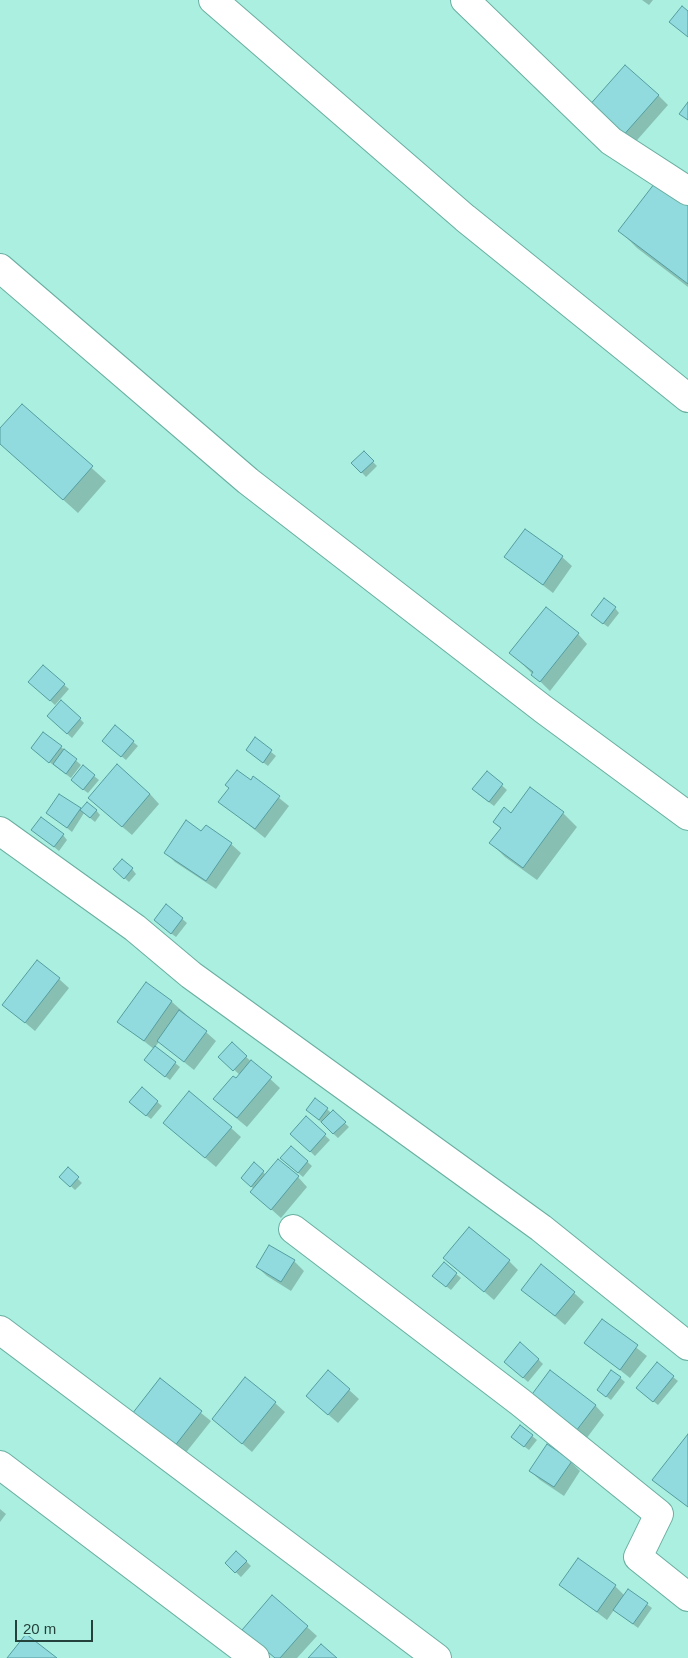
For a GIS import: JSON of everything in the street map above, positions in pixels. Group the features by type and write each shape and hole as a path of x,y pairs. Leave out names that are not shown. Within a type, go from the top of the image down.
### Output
{"street":[{"path":"213,0 465,218 688,398"},
{"path":"465,0 611,141 688,191"},
{"path":"0,268 248,481 543,709 688,816"},
{"path":"0,831 135,928 191,975 541,1228 688,1346"},
{"path":"293,1228 520,1402 660,1514 638,1556 688,1597"},
{"path":"0,1330 437,1658"},
{"path":"0,1464 255,1658"}],"building":[{"path":"682,6 688,11 688,37 669,22"},
{"path":"625,65 659,95 621,138 587,108"},
{"path":"688,102 688,120 679,114"},
{"path":"661,175 688,196 688,284 618,231"},
{"path":"22,404 93,466 63,500 0,444 0,428"},
{"path":"364,451 374,461 361,473 351,463"},
{"path":"525,529 563,556 543,585 504,557"},
{"path":"604,598 616,607 603,624 591,615"},
{"path":"546,607 579,633 540,682 531,675 533,672 509,653"},
{"path":"43,665 65,684 50,701 28,682"},
{"path":"61,700 81,718 67,734 47,716"},
{"path":"115,725 134,741 121,757 102,741"},
{"path":"43,732 62,746 49,763 31,748"},
{"path":"255,737 272,750 263,763 246,750"},
{"path":"64,749 77,759 66,774 53,764"},
{"path":"117,764 150,794 122,827 88,798"},
{"path":"83,765 95,775 83,790 71,780"},
{"path":"237,770 251,780 253,776 280,796 255,829 218,802 229,788 225,785"},
{"path":"487,771 503,784 489,802 472,789"},
{"path":"530,787 564,812 523,868 489,843 501,828 493,822 504,807 511,813"},
{"path":"59,794 81,808 67,828 46,813"},
{"path":"87,802 97,810 90,818 80,810"},
{"path":"41,817 64,834 54,847 31,830"},
{"path":"186,820 201,831 206,825 232,843 206,881 164,853"},
{"path":"122,859 133,868 124,879 113,869"},
{"path":"166,904 183,918 171,934 154,920"},
{"path":"37,960 60,978 25,1023 2,1005"},
{"path":"146,982 172,1001 144,1041 117,1022"},
{"path":"179,1010 207,1031 184,1062 157,1041"},
{"path":"232,1042 247,1056 233,1071 218,1057"},
{"path":"155,1046 176,1062 165,1077 144,1060"},
{"path":"251,1060 272,1077 237,1118 213,1099 233,1076 236,1078"},
{"path":"142,1087 158,1101 146,1116 129,1102"},
{"path":"189,1091 232,1127 205,1158 163,1123"},
{"path":"315,1098 328,1108 319,1120 306,1110"},
{"path":"333,1110 346,1122 333,1134 321,1122"},
{"path":"306,1116 326,1134 310,1152 290,1134"},
{"path":"291,1146 308,1161 298,1173 280,1158"},
{"path":"278,1159 299,1176 271,1210 250,1192"},
{"path":"254,1162 264,1171 251,1187 241,1178"},
{"path":"68,1167 79,1177 70,1187 59,1177"},
{"path":"469,1227 510,1260 484,1292 443,1258"},
{"path":"269,1245 295,1260 281,1282 256,1267"},
{"path":"444,1262 457,1273 446,1287 432,1276"},
{"path":"541,1264 575,1292 555,1316 521,1290"},
{"path":"602,1319 638,1345 620,1370 584,1343"},
{"path":"520,1342 539,1359 523,1378 504,1362"},
{"path":"657,1362 674,1376 653,1402 636,1388"},
{"path":"328,1370 350,1389 328,1415 306,1396"},
{"path":"550,1370 596,1405 576,1431 530,1397"},
{"path":"611,1370 621,1377 606,1397 597,1390"},
{"path":"245,1377 276,1402 242,1444 212,1419"},
{"path":"160,1378 202,1411 174,1447 132,1414"},
{"path":"520,1425 533,1435 524,1447 511,1437"},
{"path":"688,1434 688,1507 652,1480"},
{"path":"547,1444 572,1461 554,1487 529,1471"},
{"path":"236,1551 247,1561 235,1573 225,1563"},
{"path":"578,1558 616,1585 597,1612 559,1585"},
{"path":"628,1589 648,1603 633,1624 613,1610"},
{"path":"272,1595 308,1626 280,1658 275,1658 242,1630"},
{"path":"26,1634 57,1658 7,1658"},
{"path":"321,1644 337,1658 308,1658"}]}
